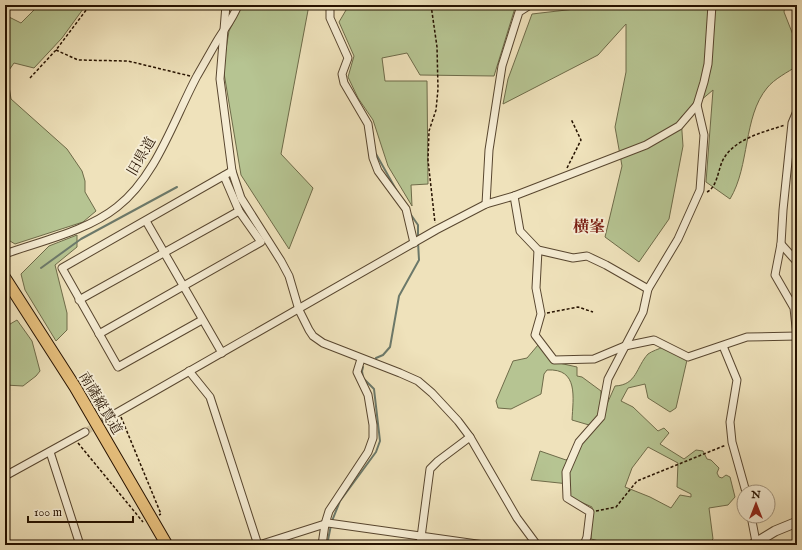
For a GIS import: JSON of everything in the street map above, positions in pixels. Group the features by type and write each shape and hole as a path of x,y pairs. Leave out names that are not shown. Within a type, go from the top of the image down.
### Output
{"main road":[{"name":"南薩縦貫道","path":"5,278 75,387 147,521 167,545"}],"street":[{"path":"226,5 220,79 232,171 241,198 289,276 299,310 309,330 318,340 418,381 432,393 458,421 470,437 517,518 537,545"},
{"name":"旧県道","path":"5,254 88,224 117,207 135,191 152,166 197,77 233,18 238,5"},
{"path":"330,5 330,18 348,58 342,74 344,83 368,124 373,158 378,171 406,209 418,241"},
{"path":"486,204 489,150 502,66 519,12 530,5"},
{"path":"106,419 299,310 436,230 486,204 514,196 660,138 679,126 697,105 708,64 712,5"},
{"path":"584,545 587,537 590,512 567,498 566,472 579,442 601,417 608,379 644,312 648,290 678,239 700,190 704,136 697,105"},
{"path":"538,250 536,288 541,314 535,335 554,360 594,359 625,346 654,340 688,356 723,346 747,337 797,337 794,308 775,275 781,244 792,123 797,112"},
{"path":"202,320 118,367 62,268 232,171"},
{"path":"99,334 261,242 239,211 224,176"},
{"path":"514,196 520,231 538,250 573,258 586,256 606,265 648,290"},
{"path":"79,300 239,211"},
{"path":"146,221 222,353"},
{"path":"781,244 797,262"},
{"path":"723,346 737,380 730,422 732,442 744,484"},
{"path":"322,545 329,524 330,511 342,490 368,452 373,438 373,425 368,394 356,372 360,358"},
{"path":"189,371 210,397 259,545 329,524 484,545"},
{"path":"5,476 85,432"},
{"path":"420,545 430,469 438,461 470,437"},
{"path":"50,452 80,545"},
{"path":"752,524 754,544 797,522"}],"path":[{"path":"30,78 56,50 90,5"},
{"path":"431,5 437,47 438,89 436,110 429,131 428,160 432,210 436,230"},
{"path":"56,50 78,60 128,61 197,77"},
{"path":"563,177 581,140 571,119"},
{"path":"698,195 709,192 716,181 722,160 734,147 747,138 792,123"},
{"path":"541,314 578,307 593,312"},
{"path":"74,438 147,521 161,514 119,412"},
{"path":"590,512 616,507 637,481 732,442"}],"green space":[{"path":"39,5 86,5 62,38 34,68 14,63 7,73 11,99 67,149 82,171 85,181 85,192 96,211 83,222 15,244 5,238 5,15 21,23"},
{"path":"242,5 309,5 281,154 313,188 289,249 241,175 223,67 229,31"},
{"path":"349,5 521,5 515,8 494,76 420,75 407,53 382,58 385,81 427,81 428,184 411,185 412,206 388,166 373,120 358,98 348,77 354,56 339,22"},
{"path":"578,5 785,5 784,12 797,45 797,66 773,82 759,100 750,127 741,172 730,199 706,182 713,90 681,117 683,146 669,219 639,262 605,237 622,166 615,127 626,72 626,24 598,55 503,104 508,79 532,14 575,9"},
{"path":"77,235 77,247 55,265 67,313 67,330 56,341 25,290 21,274 49,246"},
{"path":"17,320 32,341 40,371 23,386 5,385 5,327"},
{"path":"538,345 559,363 577,367 577,376 582,377 601,391 601,402 607,404 615,386 622,385 632,379 648,354 663,347 687,360 676,408 670,412 648,398 645,384 628,388 621,401 633,407 658,431 664,428 669,433 660,444 684,459 696,450 703,451 707,459 711,460 719,468 717,473 719,477 722,478 726,475 730,477 735,497 728,505 709,508 713,539 709,543 710,545 602,545 603,542 591,539 592,507 570,497 569,484 531,480 540,451 566,460 587,439 589,425 572,420 572,386 565,374 557,371 547,370 544,374 541,394 511,409 498,408 496,401 513,361 527,358","holes":["648,447 678,463 677,487 691,494 691,497 680,495 671,508 650,497 625,487 632,468"]}],"waterway":[{"path":"376,154 398,193"},
{"path":"41,268 81,239 177,187"},
{"path":"409,212 418,225 418,237"},
{"path":"376,358 383,355 390,347 399,296 419,260 418,242"},
{"path":"332,521 340,501 376,452 380,441 374,389 363,378 363,367"},
{"path":"327,545 331,525"}],"tunnel":[{"path":"85,432 106,419"}],"district":[{"name":"横峯","path":"589,226"}]}
